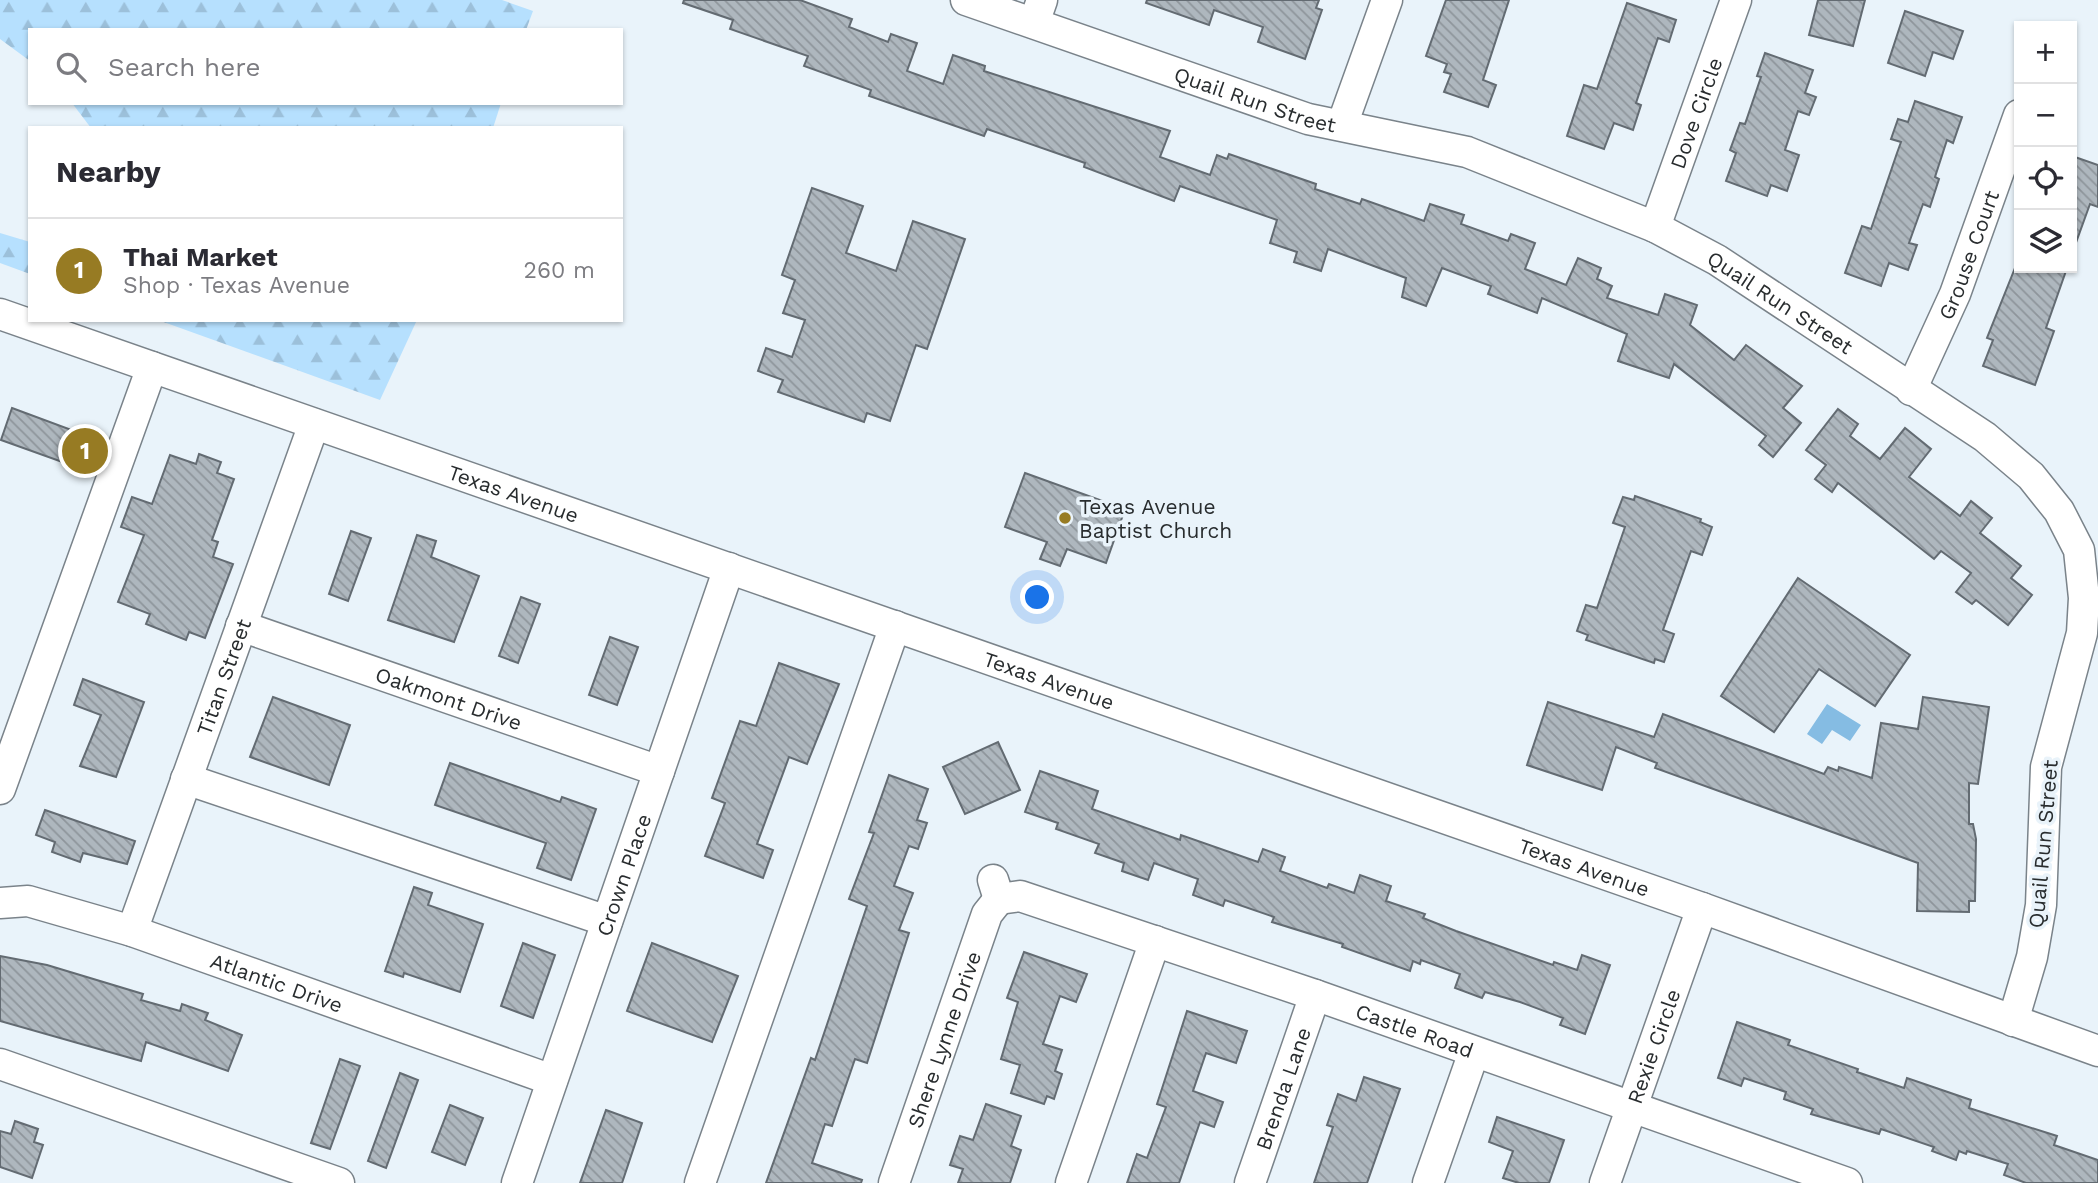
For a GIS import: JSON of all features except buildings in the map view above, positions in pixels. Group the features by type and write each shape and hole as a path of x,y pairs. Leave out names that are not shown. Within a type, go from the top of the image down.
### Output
{"street":[{"name":"Quail Run Street","path":"966,0 1038,12 1308,119 1467,152 1655,227 1717,260 1985,437 2031,476 2088,545 2082,633 2046,768 2041,905 2032,957 2013,1021"},
{"path":"1342,125 1387,0"},
{"name":"Dove Circle","path":"1655,227 1736,0"},
{"name":"Grouse Court","path":"1911,390 1955,294 2014,129"},
{"name":"Texas Avenue","path":"0,314 1702,908 2098,1052"},
{"path":"0,789 152,367"},
{"name":"Titan Street","path":"132,931 314,424"},
{"name":"Crown Place","path":"517,1183 729,568"},
{"name":"Oakmont Drive","path":"241,626 659,771"},
{"path":"700,1183 895,626"},
{"path":"186,779 607,921"},
{"name":"Castle Road","path":"996,889 1315,995 1632,1108 1783,1172 1847,1183"},
{"name":"Shere Lynne Drive","path":"894,1183 996,889"},
{"name":"Atlantic Drive","path":"0,903 28,901 132,931 552,1080"},
{"name":"Rexie Circle","path":"1605,1183 1702,908"},
{"path":"1071,1183 1155,941"},
{"name":"Brenda Lane","path":"1250,1183 1315,995"},
{"path":"1428,1183 1474,1052"},
{"path":"0,1064 339,1183"}],"green space":[{"path":"0,0 502,0 533,11 527,28 28,28 28,60 0,39"},
{"path":"74,105 500,105 494,126 89,126"},
{"path":"0,233 28,241 28,273 0,263"},
{"path":"164,322 416,322 380,400"}],"shaded area":[{"path":"1827,704 1861,725 1850,741 1832,730 1822,744 1807,734"}],"place":[{"name":"Thai Market","path":"85,451"},
{"name":"Texas Avenue Baptist Church","path":"1065,518"}]}
